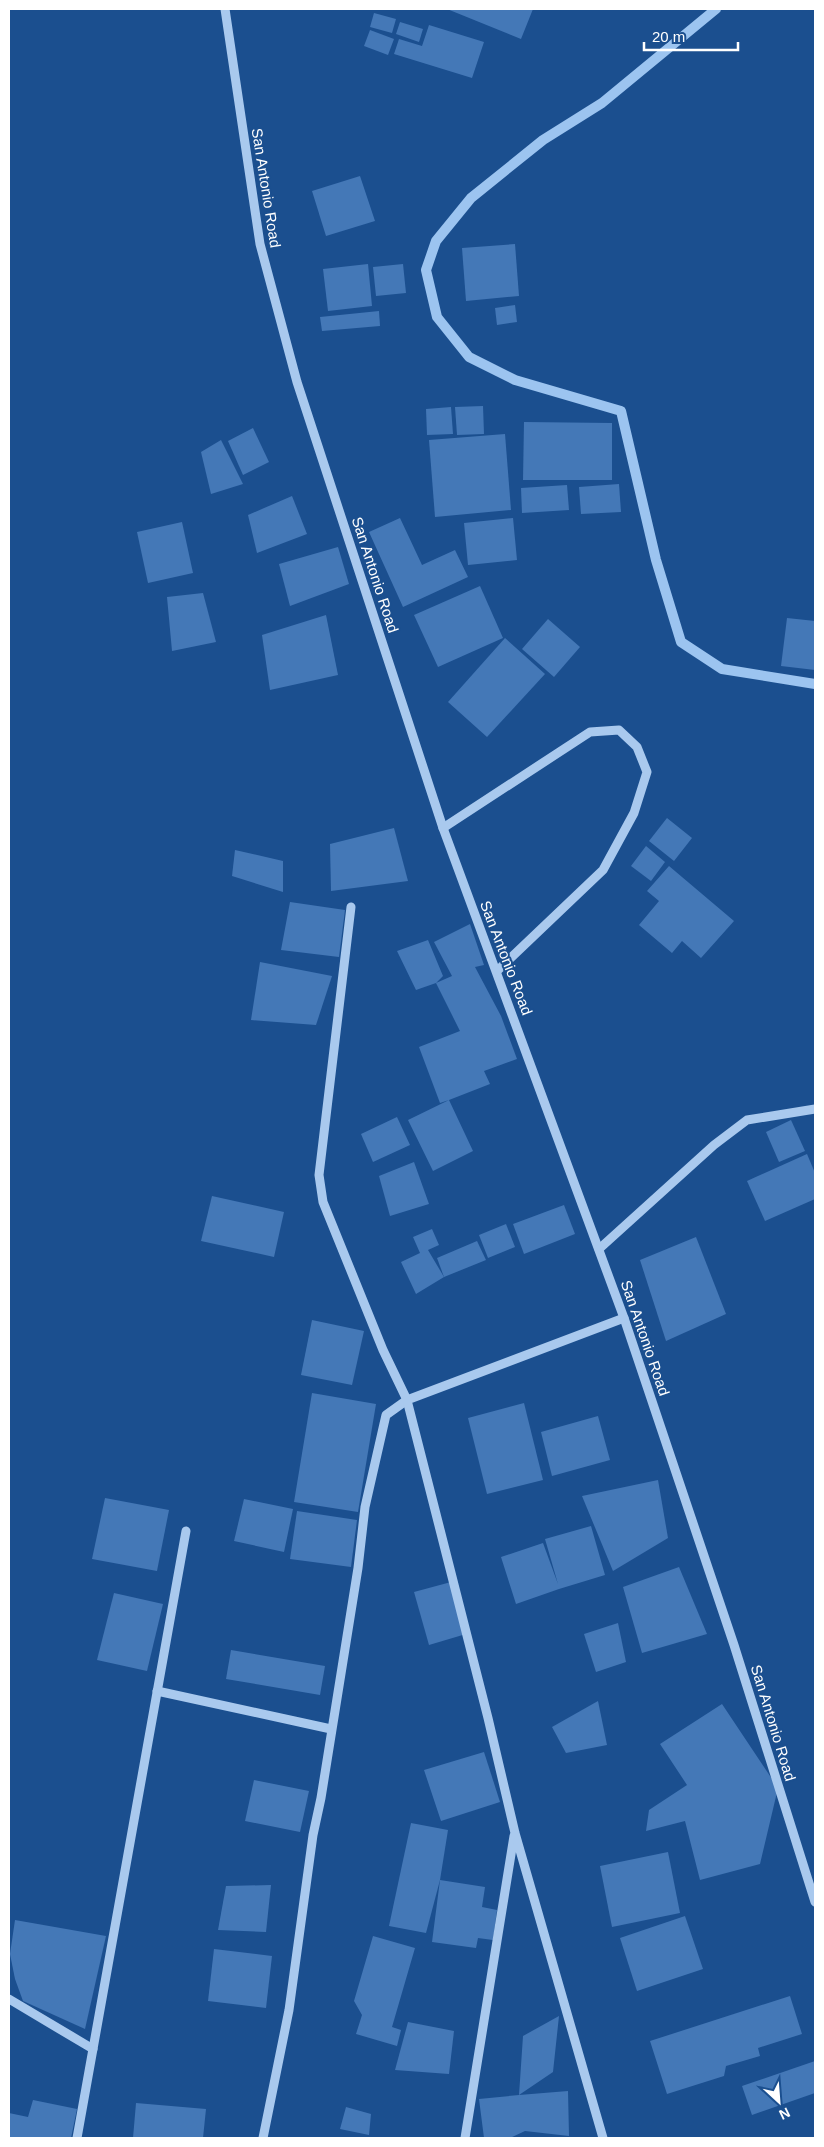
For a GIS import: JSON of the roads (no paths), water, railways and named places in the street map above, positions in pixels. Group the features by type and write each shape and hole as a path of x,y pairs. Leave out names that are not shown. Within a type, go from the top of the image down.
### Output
{"street":[{"name":"San Antonio Road","path":"224,9 260,244 297,382 443,828 624,1318 734,1645 815,1902"},
{"path":"443,828 590,732 619,730 637,747 647,772 634,813 603,870 497,970"},
{"path":"351,907 319,1175 324,1202 383,1350 407,1400 488,1718 514,1833 603,2138"},
{"path":"599,1249 714,1145 747,1120 815,1110"},
{"path":"263,2138 289,2010 313,1834 321,1798 330,1729 358,1568 365,1508 386,1415 407,1400 624,1318"},
{"path":"77,2138 186,1531"},
{"path":"157,1691 330,1729"},
{"path":"465,2138 514,1833"},
{"path":"9,1999 93,2049"}],"waterway":[{"path":"716,9 602,103 543,140 471,198 436,241 426,270 437,317 469,357 515,380 621,411 656,560 681,642 722,669 815,684"}]}
